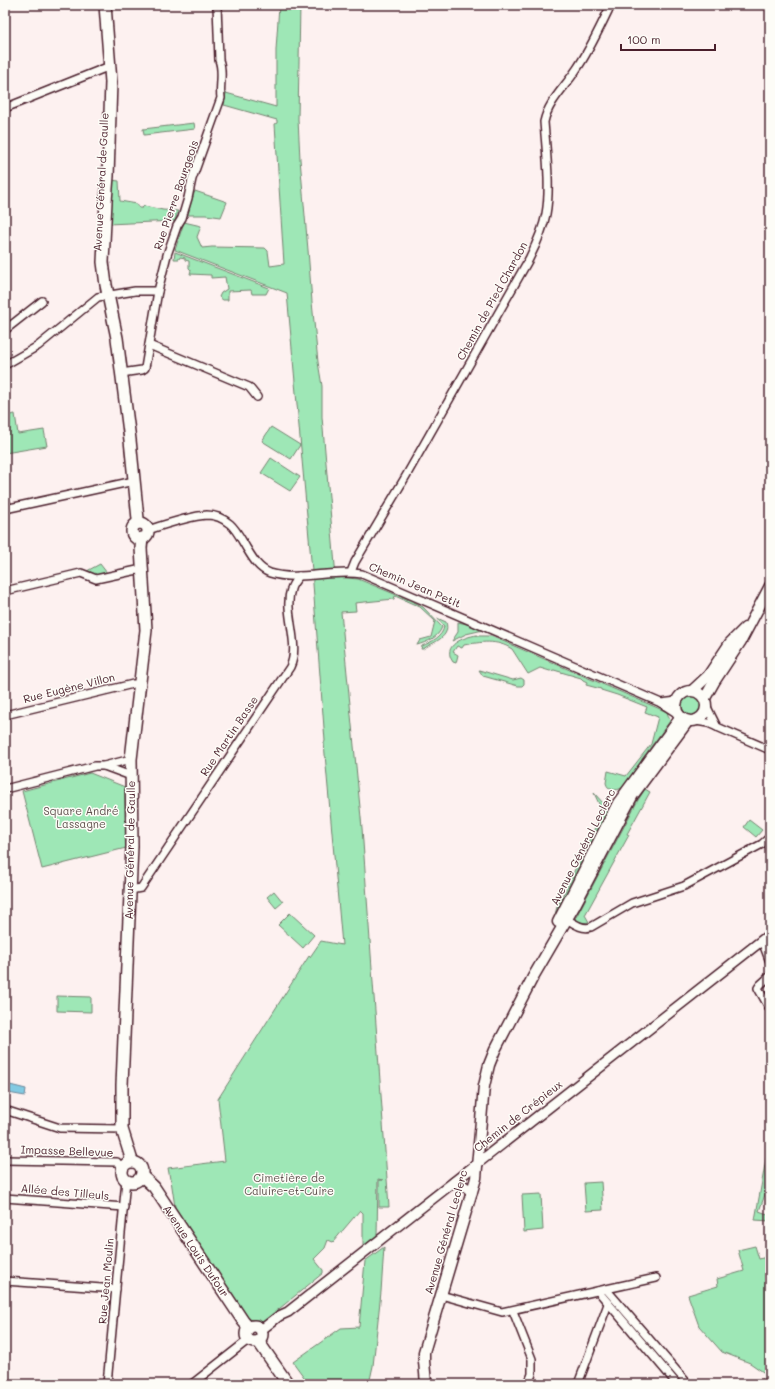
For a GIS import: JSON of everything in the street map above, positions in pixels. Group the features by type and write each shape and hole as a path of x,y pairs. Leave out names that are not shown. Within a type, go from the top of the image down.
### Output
{"main road":[{"name":"Avenue Général de Gaulle","path":"99,5 107,67"},
{"name":"Avenue Général de Gaulle","path":"105,5 110,130 103,258 105,296 112,339 121,373 138,519 143,531 141,548 146,630 131,759 132,829 122,1085 122,1129 132,1161"},
{"path":"753,619 730,643 708,676 693,690 683,693 677,701 676,705 686,718 703,716 714,682 738,648 753,619 770,586"},
{"path":"693,690 702,694 706,703"},
{"name":"Avenue Général Leclerc","path":"426,1384 424,1352 476,1178 482,1102 489,1065 500,1037 564,918 633,795 686,718"},
{"path":"132,1161 141,1166 143,1170 142,1176 135,1182 126,1180 122,1175 122,1168 132,1161"},
{"name":"Avenue Louis Dufour","path":"142,1176 154,1187 239,1316 249,1328"},
{"path":"253,1341 262,1335 261,1330 257,1326 249,1328 246,1334 288,1384"}],"street":[{"name":"Rue Pierre Bourgeois","path":"121,373 144,369 146,365 158,291 167,255 177,226 182,218 192,179 221,98 220,89 222,66 219,60 217,5"},
{"name":"Chemin de Pied Chardon","path":"351,572 354,562 410,469 529,260 539,237 546,215 548,200 544,122 545,116 550,106 591,47 611,5"},
{"path":"5,108 107,67"},
{"path":"5,365 38,346 95,299 135,291 158,291"},
{"path":"5,330 42,301"},
{"path":"149,345 249,387 257,397"},
{"path":"5,500 7,509 134,481"},
{"name":"Chemin Jean Petit","path":"143,531 197,517 208,515 216,517 224,520 234,529 255,561 264,570 280,575 299,576 339,572 362,574 661,703 686,718 717,727 770,750"},
{"path":"5,591 81,573 96,579 142,569"},
{"name":"Rue Martin Basse","path":"130,890 141,888 154,871 185,821 290,667 294,655 290,592 292,585 299,576"},
{"name":"Rue Eugène Villon","path":"5,715 133,684 139,684"},
{"path":"661,703 677,701"},
{"path":"706,703 717,727"},
{"path":"5,789 95,766 104,766 131,759"},
{"path":"104,766 131,776"},
{"path":"564,918 580,927 586,928 632,903 684,886 697,880 762,844 770,837"},
{"name":"Chemin de Crépieux","path":"261,1330 279,1316 288,1312 770,934"},
{"path":"762,941 770,962"},
{"path":"770,976 758,988 770,1010"},
{"path":"5,1110 60,1128 122,1129"},
{"name":"Impasse Bellevue","path":"7,1160 117,1162 122,1168"},
{"name":"Rue Jean Moulin","path":"107,1384 126,1180"},
{"path":"454,1182 464,1185 472,1193"},
{"name":"Allée des Tilleuls","path":"5,1198 124,1207"},
{"path":"441,1295 499,1312 656,1278"},
{"path":"5,1281 116,1289"},
{"path":"606,1289 688,1384"},
{"path":"598,1291 678,1384"},
{"path":"578,1384 608,1304"},
{"path":"513,1310 532,1359 532,1374 528,1384"},
{"path":"192,1384 253,1341"},
{"path":"764,1384 770,1381"}],"green space":[{"name":"Cimetière de Caluire-et-Cuire","path":"279,5 300,5 298,119 300,159 312,302 322,386 322,417 336,577 358,579 416,603 423,607 442,627 435,637 417,645 420,640 431,637 435,621 420,607 395,596 394,599 355,603 356,611 341,612 362,828 389,1207 379,1207 379,1180 383,1180 378,1179 377,1236 363,1247 363,1213 360,1210 333,1242 328,1240 325,1248 314,1259 323,1270 323,1273 263,1322 249,1319 175,1207 168,1168 225,1161 218,1099 309,956 310,957 321,941 342,945 324,743 312,571 287,293 175,250 184,222 201,226 197,237 202,248 265,248 268,251 270,266 284,264 275,124 277,123 277,120 224,105 226,93 276,107 276,50"},
{"path":"194,123 195,129 144,135 143,129"},
{"path":"112,180 119,181 120,201 137,204 139,208 144,206 178,211 175,221 108,224"},
{"path":"195,191 227,202 221,217 186,215"},
{"path":"175,252 269,288 266,294 252,294 251,290 228,291 228,300 223,300 219,297 221,293 227,289 225,277 211,278 211,275 190,274 191,270 189,268 189,261 180,257 179,259 174,259"},
{"path":"15,414 18,434 44,430 47,446 5,453 5,416"},
{"path":"271,427 300,445 291,459 262,441"},
{"path":"271,458 300,477 290,491 261,473"},
{"path":"100,564 107,573 97,576 87,571"},
{"path":"437,618 446,622 447,627 444,636 421,649 422,646 433,641 439,636 443,630 444,626"},
{"path":"458,622 483,630 466,634 452,641 458,632"},
{"path":"477,635 491,636 667,712 670,721 642,759 640,766 622,788 617,790 610,789 606,783 608,771 626,776 651,744 658,717 645,712 647,707 601,689 586,685 587,682 581,678 554,670 550,671 540,668 528,674 512,649 500,644 482,642 464,645 462,648 457,646 453,652 458,655 456,663 453,662 450,656 452,647 461,640"},
{"path":"479,670 513,680 521,678 524,680 524,684 522,686 518,686 483,676"},
{"path":"692,696 699,699 702,706 699,713 692,716 685,713 682,706 685,699"},
{"name":"Square André Lassagne","path":"90,773 125,787 126,848 42,869 22,791"},
{"path":"645,789 650,792 627,834 629,835 585,915 589,922 583,923 575,919 638,800"},
{"path":"594,793 604,804 607,814 554,918 557,907 598,821 600,806"},
{"path":"749,820 762,830 756,837 744,827"},
{"path":"274,891 283,902 276,908 267,897"},
{"path":"290,913 314,935 303,948 278,925"},
{"path":"57,996 91,997 91,1012 57,1011"},
{"path":"770,1137 770,1181 759,1211 770,1215 770,1221 755,1220"},
{"path":"601,1182 603,1210 586,1211 584,1183"},
{"path":"541,1194 543,1230 524,1232 522,1195"},
{"path":"755,1246 759,1259 770,1256 770,1376 750,1363 722,1352 699,1326 688,1295 718,1286 717,1279 744,1271 738,1250"},
{"path":"384,1247 373,1366 369,1384 309,1384 293,1362 341,1328 359,1327 365,1261"}],"water":[{"path":"10,1085 26,1089 25,1096 8,1093"}]}
